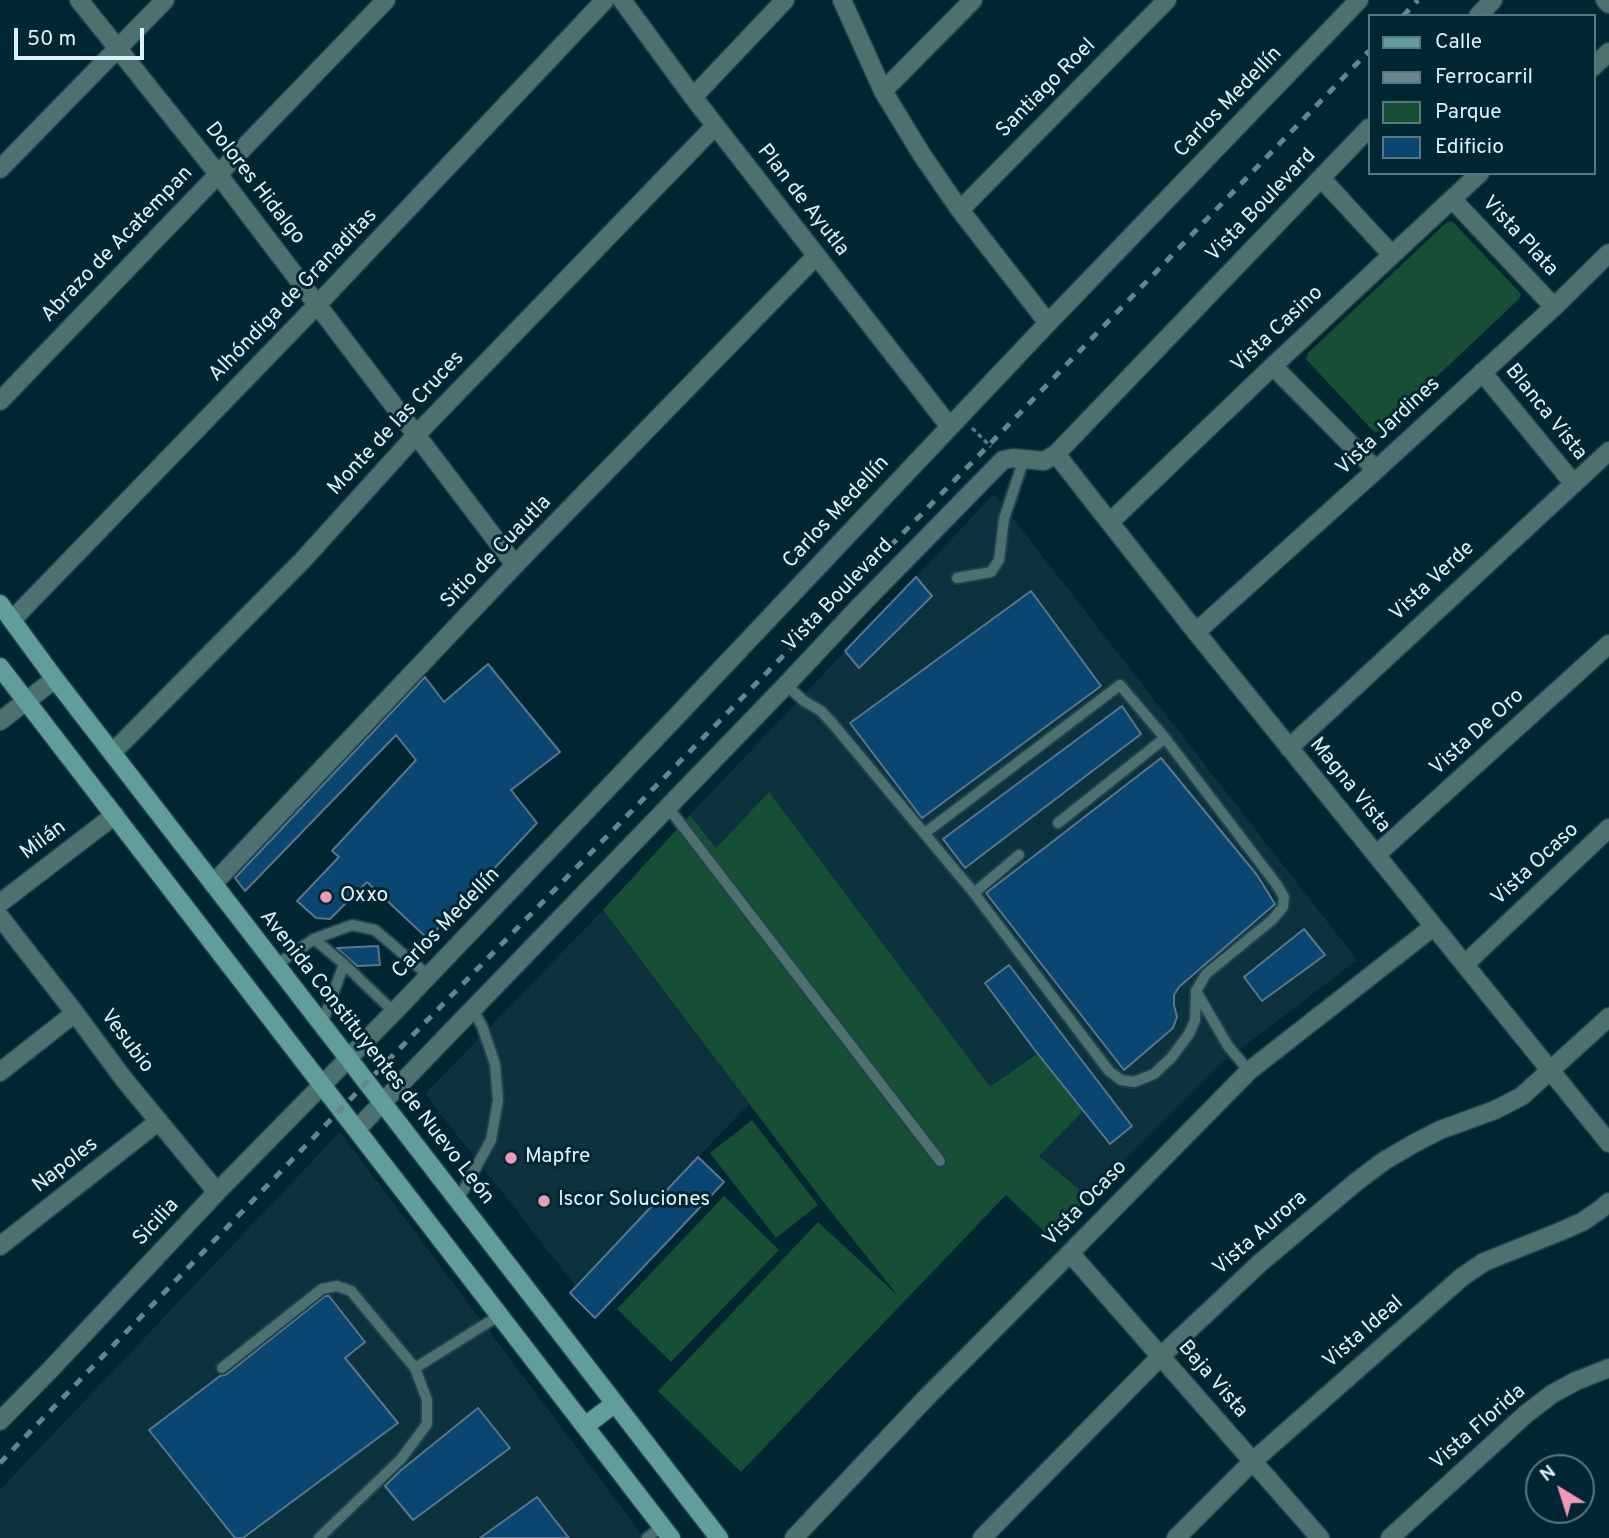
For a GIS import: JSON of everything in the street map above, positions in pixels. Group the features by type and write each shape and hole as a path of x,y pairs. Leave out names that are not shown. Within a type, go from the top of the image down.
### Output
{"main road":[{"name":"Avenida Constituyentes de Nuevo León","path":"0,604 55,679 719,1538"},
{"path":"0,667 667,1532"},
{"path":"585,1426 614,1404"}],"street":[{"name":"Dolores Hidalgo","path":"79,0 218,174 515,565"},
{"path":"0,169 165,0"},
{"name":"Abrazo de Acatempan","path":"0,401 386,0"},
{"name":"Alhóndiga de Granaditas","path":"12,620 318,304 605,0"},
{"name":"Plan de Ayutla","path":"622,0 816,256 956,421"},
{"path":"693,97 785,0"},
{"path":"842,0 884,91 922,155 960,210 1048,323"},
{"path":"884,91 973,0"},
{"name":"Santiago Roel","path":"960,210 1167,0"},
{"name":"Carlos Medellín","path":"350,1059 1048,323 1359,0"},
{"path":"1480,14 1493,0"},
{"path":"1605,0 1609,4"},
{"path":"1595,64 1609,52"},
{"name":"Monte de las Cruces","path":"112,753 302,561 416,433 715,126"},
{"name":"Vista Boulevard","path":"1056,454 1368,129"},
{"name":"Vista Casino","path":"1110,522 1478,175"},
{"path":"1321,178 1392,256"},
{"name":"Vista Plata","path":"1452,200 1554,307"},
{"name":"Vista Jardines","path":"1196,632 1554,307 1609,253"},
{"name":"Sitio de Cuautla","path":"213,884 515,565 816,256"},
{"path":"1273,366 1376,470"},
{"name":"Blanca Vista","path":"1482,372 1574,484"},
{"name":"Vista Verde","path":"1289,748 1609,451"},
{"path":"1003,460 1013,458 1044,461 1056,454"},
{"name":"Magna Vista","path":"1056,454 1289,748 1609,1143"},
{"name":"Vista Boulevard","path":"357,1129 1003,460"},
{"name":"Vista De Oro","path":"1376,855 1609,644"},
{"path":"0,721 55,679"},
{"name":"Milán","path":"0,903 116,815"},
{"name":"Vista Ocaso","path":"1465,964 1609,828"},
{"name":"Vesubio","path":"0,917 124,1078 217,1192"},
{"name":"Vista Ocaso","path":"794,1538 925,1399 1249,1071 1433,927"},
{"path":"0,1072 75,1013"},
{"name":"Vista Aurora","path":"982,1538 1161,1356 1261,1263 1356,1182 1384,1161 1440,1130 1495,1110 1522,1096 1609,1017"},
{"name":"Sicilia","path":"0,1421 217,1192 350,1059"},
{"name":"Napoles","path":"0,1246 159,1121"},
{"name":"Vista Ideal","path":"1175,1538 1253,1461 1462,1277 1484,1262 1582,1222 1609,1202"},
{"name":"Baja Vista","path":"1070,1253 1320,1538"},
{"name":"Vista Florida","path":"1390,1538 1526,1414 1552,1394 1609,1367"}],"lane":[{"path":"957,578 991,572 999,560 1004,519 1024,459"},
{"path":"786,685 825,715 974,893 1109,1071 1121,1080 1134,1082 1154,1074 1171,1058 1195,1020 1196,991 1206,974 1272,920 1283,907 1284,897 1165,738 1120,685 925,833"},
{"path":"1058,823 1165,738"},
{"path":"667,806 940,1161"},
{"path":"974,893 1019,855"},
{"path":"276,965 314,939 352,925 375,930 429,976"},
{"path":"314,939 394,1013"},
{"path":"322,1024 344,964"},
{"path":"1196,991 1228,1045 1249,1071"},
{"path":"458,1200 491,1140 498,1100 495,1064 482,1026 473,1010"},
{"path":"222,1368 322,1289 337,1286 351,1291 415,1368 427,1400 427,1424 401,1459 319,1538"},
{"path":"415,1368 500,1315"},
{"path":"647,1538 667,1532"}],"path":[{"path":"956,421 1003,460"}],"shaded area":[{"path":"994,494 1357,960 1222,1063 1088,1197 1038,1156 1037,1053 990,1088 769,792 716,848 690,815"},
{"path":"603,910 749,1104 575,1285 425,1094"},
{"path":"340,1132 644,1538 0,1538 0,1490"}],"green space":[{"path":"1452,221 1521,294 1519,299 1378,432 1373,431 1306,359 1308,353 1447,222"},
{"path":"769,792 990,1087 1038,1053 1083,1111 1039,1156 1088,1197 1051,1238 1006,1195 741,1472 658,1391 818,1222 898,1296 825,1204 603,910 690,815 716,848"},
{"path":"752,1120 818,1205 776,1238 710,1153"},
{"path":"724,1196 779,1250 671,1362 617,1309"}],"building":[{"path":"916,577 932,596 859,668 845,651"},
{"path":"1031,591 1101,686 922,818 850,723"},
{"path":"488,664 560,752 511,790 537,823 428,939 367,882 330,919 316,918 297,901 339,857 332,851 416,760 396,735 245,891 235,878 425,677 444,702"},
{"path":"1122,706 1141,734 965,868 943,839"},
{"path":"1161,758 1257,875 1275,904 1179,987 1174,995 1177,1017 1173,1028 1124,1070 986,893"},
{"path":"1304,929 1325,955 1262,1001 1244,977"},
{"path":"378,946 380,965 357,966 337,948"},
{"path":"1009,965 1132,1126 1110,1144 985,983"},
{"path":"698,1157 724,1182 595,1318 570,1293"},
{"path":"325,1296 329,1296 365,1342 345,1358 398,1423 243,1538 235,1538 149,1430 220,1376 227,1374"},
{"path":"478,1408 510,1448 413,1520 385,1486"},
{"path":"537,1497 569,1538 480,1538"}],"railway":[{"path":"1405,14 1418,0"},
{"path":"0,1463 1368,52"}],"place":[{"name":"Oxxo","path":"326,897"},
{"name":"Mapfre","path":"511,1158"},
{"name":"Iscor Soluciones","path":"544,1201"}]}
